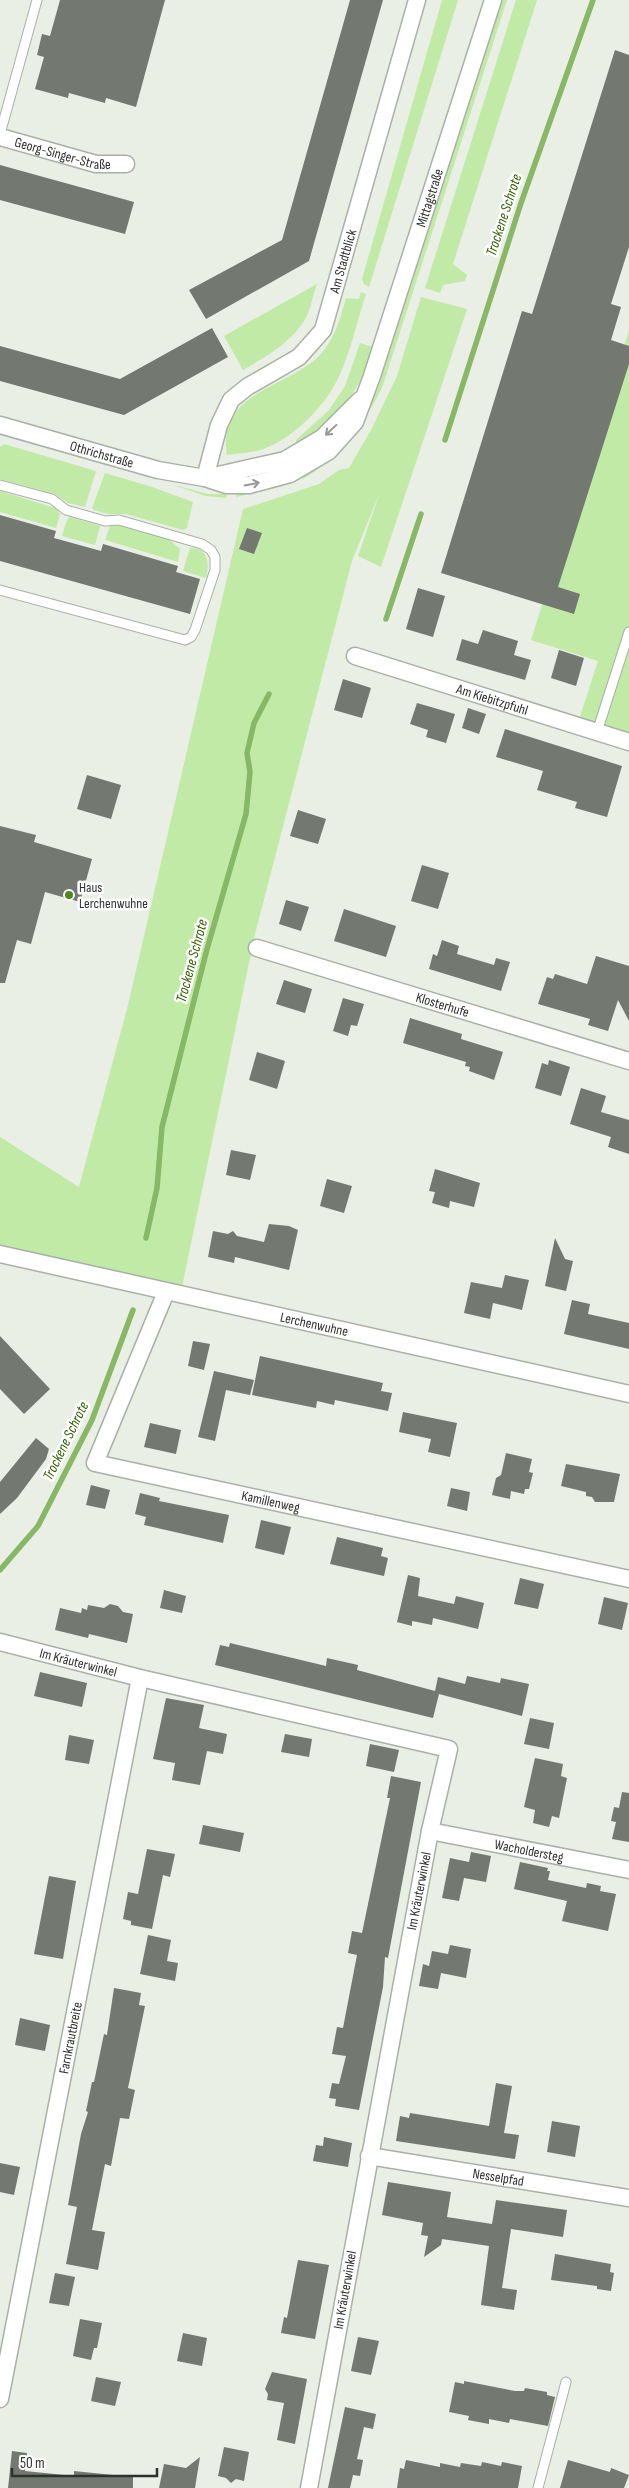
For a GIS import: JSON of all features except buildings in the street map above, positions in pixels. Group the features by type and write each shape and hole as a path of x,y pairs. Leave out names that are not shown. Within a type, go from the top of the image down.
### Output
{"street":[{"name":"Am Stadtblick","path":"205,478 219,425 231,400 247,388 299,357 323,330 418,0"},
{"name":"Mittagstraße","path":"205,478 226,485 242,486 298,470 329,451 355,422 364,394 380,356 493,0"},
{"name":"Georg-Singer-Straße","path":"0,136 96,164 126,164"},
{"name":"Othrichstraße","path":"0,425 158,470 205,478"},
{"name":"Am Kiebitzpfuhl","path":"355,656 629,742"},
{"name":"Klosterhufe","path":"257,948 629,1061"},
{"name":"Lerchenwuhne","path":"0,1254 629,1394"},
{"name":"Kamillenweg","path":"166,1292 94,1463 629,1579"},
{"name":"Im Kräuterwinkel","path":"0,1642 140,1678 449,1750 430,1831 309,2488"},
{"name":"Farnkrautbreite","path":"0,2399 140,1678"},
{"name":"Wacholdersteg","path":"430,1831 629,1870"},
{"name":"Nesselpfad","path":"369,2156 629,2198"}],"lane":[{"path":"0,136 38,0"},
{"path":"0,485 52,499 66,510 105,522 119,520 202,544 211,550 216,567 195,630 191,637 185,640 0,590"},
{"path":"597,732 629,632"},
{"path":"538,2488 566,2382"}],"green space":[{"path":"442,0 458,0 369,287 364,284 362,279"},
{"path":"502,0 507,0 382,388 367,416 349,440 329,461 303,479 302,474 369,406 378,387"},
{"path":"516,0 537,0 453,264 467,275 465,281 443,285 440,293 425,288"},
{"path":"317,284 306,318 300,327 286,342 243,370 224,336"},
{"path":"361,292 366,294 348,354 339,377 320,406 296,430 277,443 258,450 227,455 226,434 232,417 243,404 257,394 305,367 319,356 333,336 346,298 359,299"},
{"path":"421,297 467,309 381,567 358,556 380,492 352,561 255,934 182,1287 0,1248 0,1137 79,1187 128,1005 243,509 319,484 339,470 349,468 372,428 397,376"},
{"path":"629,330 629,743 577,726 598,661 531,640"},
{"path":"360,343 373,347 360,381 341,412 297,448 296,440 329,410 345,386"},
{"path":"4,444 96,471 85,507 68,503 55,494 0,479 0,447"},
{"path":"105,473 193,502 187,528 183,530 126,514 108,514 94,510 92,508"},
{"path":"283,482 284,486 236,497 237,492"},
{"path":"170,484 208,494 226,494 227,498 206,496"},
{"path":"0,491 55,508 60,514 56,528 0,512"},
{"path":"70,517 100,526 95,545 62,536 67,520"},
{"path":"121,525 167,538 180,549 178,562 105,540 110,526"},
{"path":"190,548 196,548 204,553 208,567 206,578 183,571"}],"waterway":[{"name":"Trockene Schrote","path":"445,440 521,203 593,0"},
{"name":"Trockene Schrote","path":"386,619 421,514"},
{"name":"Trockene Schrote","path":"146,1238 157,1188 162,1127 207,949 246,814 250,772 247,753 254,723 269,694"},
{"name":"Trockene Schrote","path":"0,1570 38,1526 92,1420 133,1310"}],"place":[{"name":"Haus Lerchenwuhne","path":"69,895"}]}
